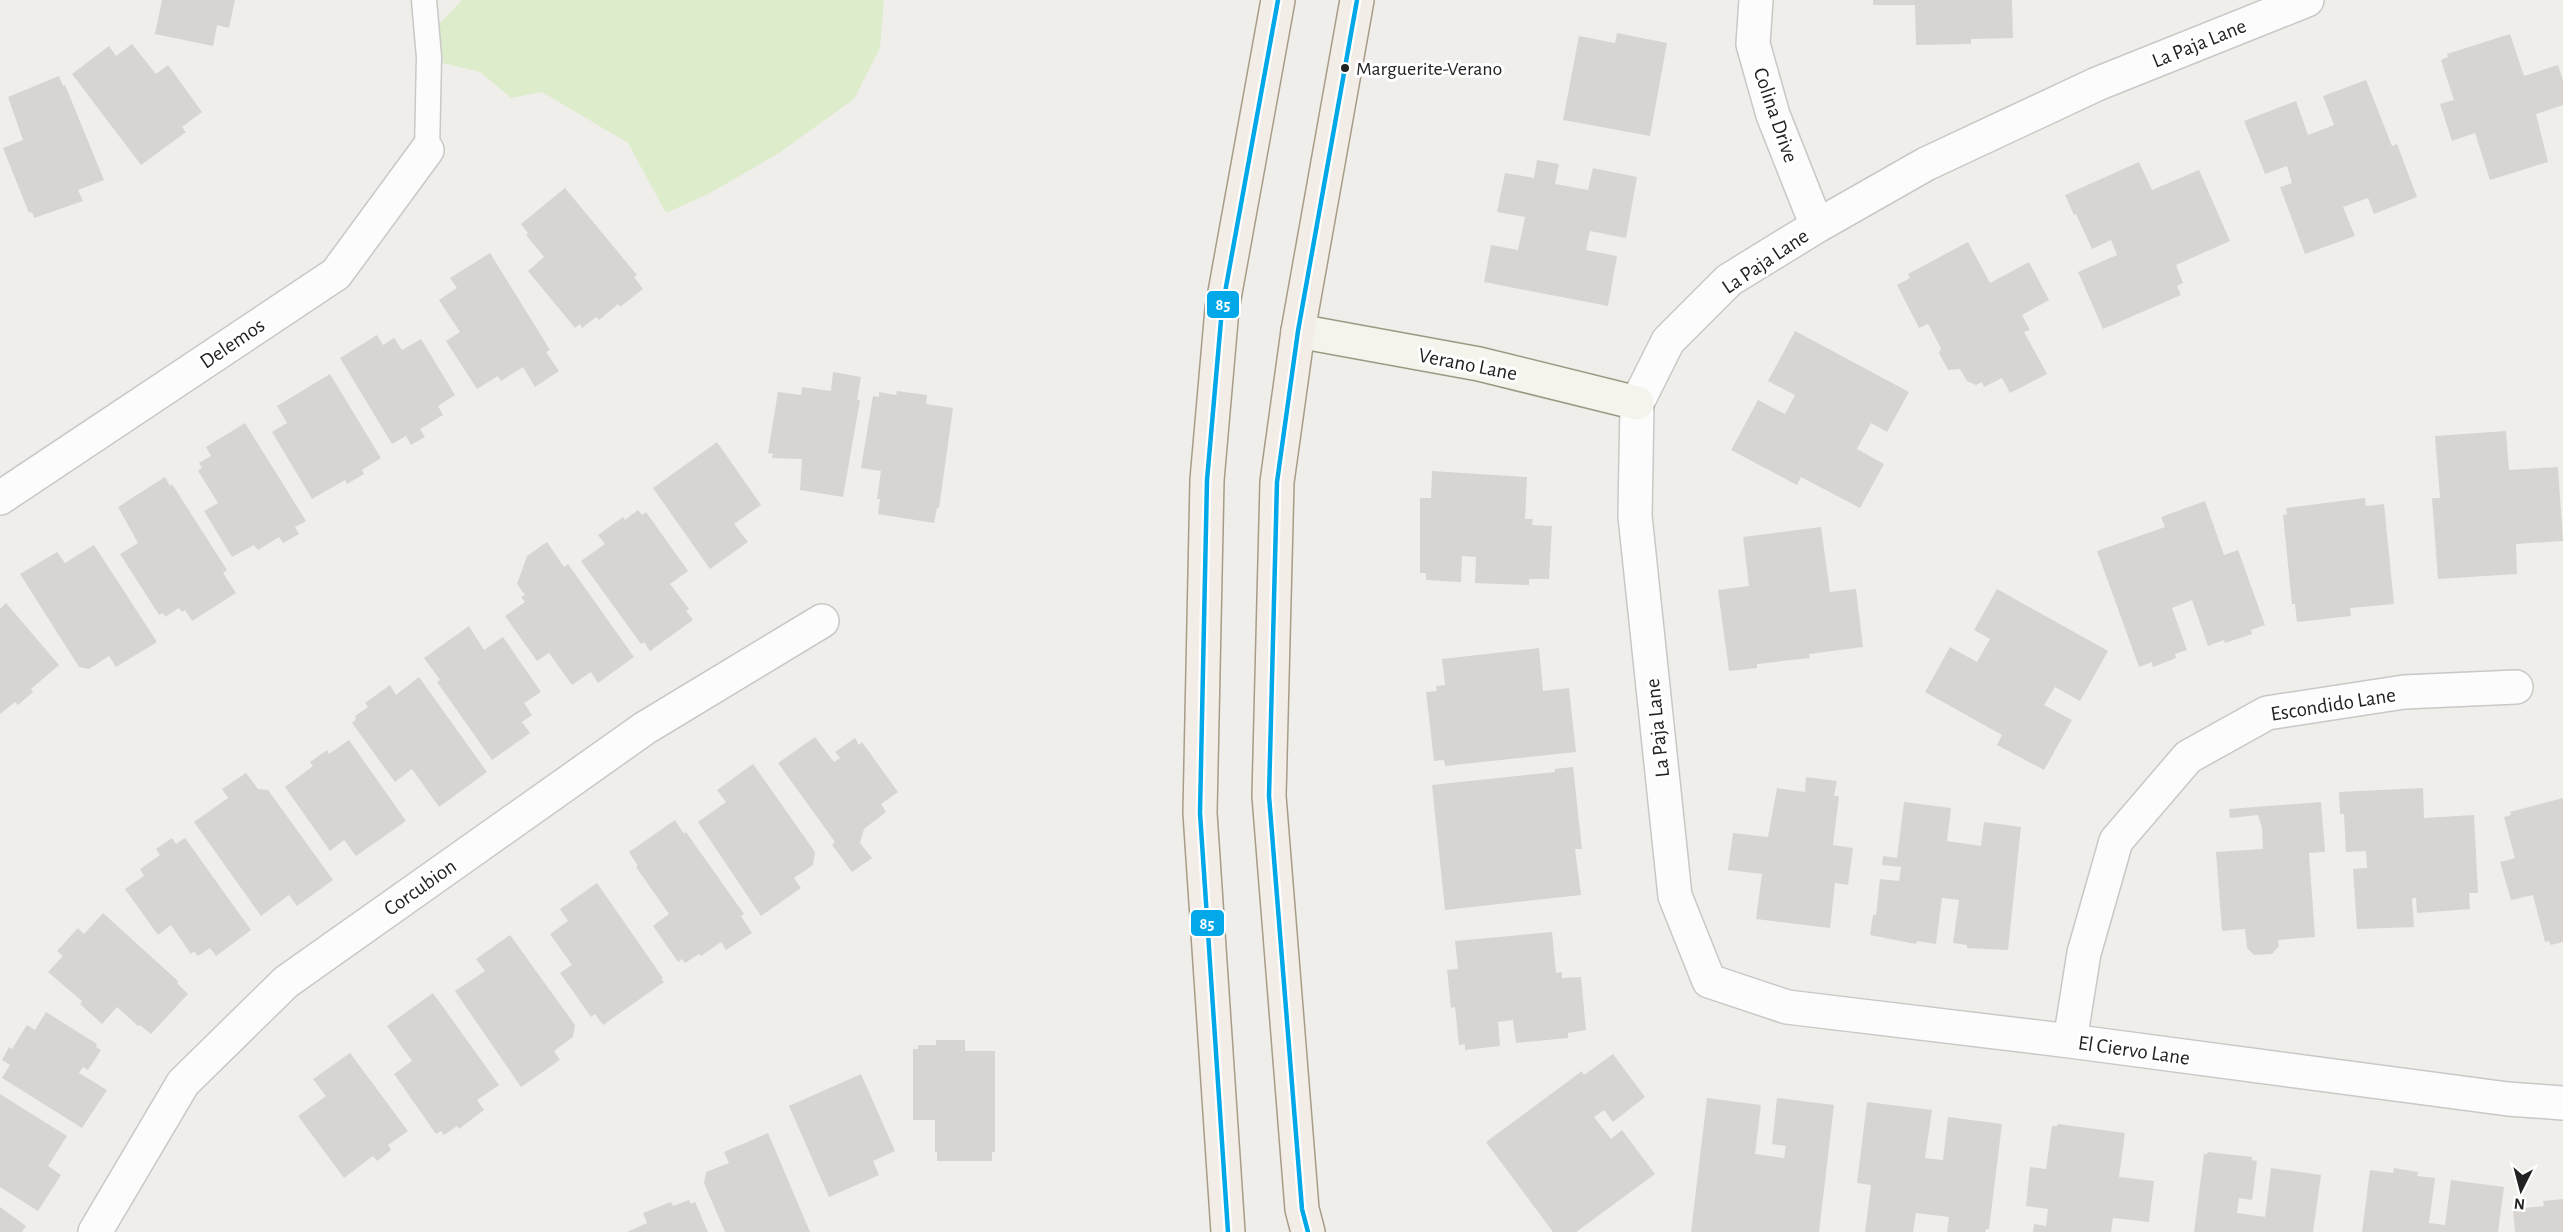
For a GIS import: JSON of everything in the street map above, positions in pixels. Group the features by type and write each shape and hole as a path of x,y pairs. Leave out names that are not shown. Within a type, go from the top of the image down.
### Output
{"main road":[{"path":"1228,1232 1200,813 1207,480 1222,309 1278,0"},
{"path":"1308,1232 1302,1209 1269,796 1277,482 1298,331 1357,0"}],"street":[{"name":"Colina Drive","path":"1756,0 1753,44 1773,115 1817,226"},
{"name":"La Paja Lane","path":"1709,981 1675,896 1635,516 1637,403 1668,341 1729,280 1817,226 1926,164 2097,84 2307,0"},
{"name":"Delemos","path":"0,498 336,274 427,150"},
{"name":"Verano Lane","path":"1298,331 1479,364 1637,403"},
{"name":"Corcubion","path":"95,1232 183,1083 286,982 645,728 822,621"},
{"name":"Escondido Lane","path":"2070,1041 2084,953 2116,842 2188,757 2267,713 2404,692 2516,687"},
{"name":"El Ciervo Lane","path":"1709,981 1787,1007 2070,1041 2508,1100 2563,1103"}],"lane":[{"path":"424,0 429,57 427,150"}],"green space":[{"path":"462,0 884,0 880,48 854,99 779,153 710,193 666,213 628,143 542,92 511,98 480,72 443,63 439,24"}],"building":[{"path":"162,0 235,0 229,28 217,25 213,46 155,34"},
{"path":"1873,0 2012,0 2013,38 1971,39 1971,44 1916,45 1915,5 1873,5"},
{"path":"1617,33 1667,43 1650,136 1563,120 1579,36 1615,43"},
{"path":"2510,34 2524,76 2558,65 2563,81 2563,105 2536,114 2548,162 2490,180 2475,133 2452,141 2440,104 2454,100 2441,60 2448,57 2447,54"},
{"path":"132,44 156,74 168,65 202,112 182,127 186,132 141,165 72,74 109,46 116,56"},
{"path":"59,76 63,86 65,85 104,180 78,190 83,201 34,218 32,212 29,213 3,148 23,140 8,97"},
{"path":"2366,80 2392,146 2397,144 2417,197 2374,214 2368,198 2343,207 2355,236 2305,254 2280,187 2292,183 2287,166 2265,174 2244,121 2296,101 2308,135 2334,125 2323,96"},
{"path":"1537,160 1559,164 1555,184 1588,190 1593,168 1637,177 1626,238 1590,231 1586,250 1617,256 1608,306 1484,282 1491,245 1518,250 1525,217 1497,212 1505,173 1534,178"},
{"path":"2139,162 2152,190 2199,170 2230,241 2176,265 2183,283 2177,286 2181,295 2103,329 2078,272 2117,255 2111,240 2092,249 2065,195"},
{"path":"565,188 637,275 634,277 643,289 620,307 618,304 599,320 596,317 582,328 580,324 575,328 528,271 544,257 526,235 528,233 521,224"},
{"path":"1968,242 1990,283 2029,262 2049,300 2022,315 2030,330 2024,332 2047,374 2010,393 2002,378 1984,387 1982,382 1976,385 1967,381 1960,369 1948,370 1939,353 1941,348 1928,324 1919,328 1897,285 1910,278 1908,274"},
{"path":"490,253 550,350 546,352 559,371 535,387 523,367 501,381 498,376 477,389 446,341 460,332 439,300 457,288 450,278"},
{"path":"1795,331 1909,392 1887,432 1871,423 1857,449 1884,464 1860,508 1801,477 1797,485 1731,450 1758,400 1785,414 1795,395 1768,381"},
{"path":"377,335 383,345 394,338 402,350 421,339 455,395 438,406 443,415 420,429 425,437 411,445 406,436 392,444 340,358"},
{"path":"833,372 861,377 857,400 860,400 843,497 800,490 802,459 772,458 773,454 768,453 778,392 801,395 802,387 831,391"},
{"path":"330,374 381,458 362,470 364,474 347,484 345,480 312,499 272,432 287,423 277,406"},
{"path":"897,391 927,395 926,404 953,408 939,508 937,508 934,523 878,514 880,499 877,499 881,471 861,468 873,396 879,397 879,392 896,395"},
{"path":"245,423 306,521 295,527 299,534 283,543 279,537 258,550 254,545 232,557 204,511 218,503 198,471 202,468 199,463 211,456 206,447"},
{"path":"2506,431 2509,470 2558,467 2563,541 2516,544 2517,574 2438,579 2432,498 2440,498 2435,436"},
{"path":"717,442 761,505 734,524 748,542 710,569 653,488"},
{"path":"1432,471 1527,477 1525,519 1533,519 1532,525 1552,526 1549,579 1529,579 1529,585 1475,583 1476,557 1462,556 1461,582 1426,580 1426,573 1420,573 1420,498 1431,498"},
{"path":"165,477 170,486 172,484 227,570 223,573 236,593 192,621 185,610 182,612 179,608 165,617 163,613 159,615 120,554 138,543 118,507"},
{"path":"2365,498 2366,506 2384,504 2394,604 2350,608 2351,616 2297,622 2295,604 2292,604 2283,515 2287,514 2286,508"},
{"path":"2205,501 2224,555 2238,550 2265,625 2251,630 2252,634 2208,646 2192,600 2172,608 2187,650 2175,654 2176,658 2153,667 2152,662 2139,667 2097,551 2165,527 2161,517"},
{"path":"638,510 642,515 646,512 688,571 670,584 689,609 686,611 693,620 650,651 644,642 641,644 581,561 605,544 598,535 623,517 625,520"},
{"path":"1821,527 1830,592 1856,589 1863,647 1809,654 1810,658 1757,664 1757,668 1729,671 1718,590 1749,586 1743,537"},
{"path":"547,542 564,567 568,564 634,657 598,683 591,672 572,685 549,653 537,661 505,616 525,602 521,597 525,595 517,584 527,556"},
{"path":"94,545 157,642 116,667 109,656 89,669 79,667 20,574 57,552 65,563"},
{"path":"1997,589 2108,651 2080,701 2055,687 2044,705 2072,720 2044,770 1997,745 2002,735 1925,692 1950,647 1977,662 1990,639 1974,630"},
{"path":"6,603 59,665 31,689 33,692 18,705 15,702 0,714 0,609"},
{"path":"469,626 484,650 503,637 541,692 524,703 532,715 522,722 530,733 492,760 437,682 440,680 424,658"},
{"path":"1539,648 1543,691 1569,688 1576,752 1445,766 1444,760 1434,761 1426,692 1437,691 1436,686 1445,685 1442,659"},
{"path":"419,677 487,772 439,807 412,769 395,782 352,723 356,719 355,716 368,707 365,703 390,685 396,695"},
{"path":"815,737 834,762 840,758 835,752 855,738 859,745 862,742 898,792 881,804 886,812 864,829 860,843 872,858 852,872 832,845 835,842 778,763"},
{"path":"349,740 406,821 356,856 344,840 330,851 285,787 313,766 310,762 327,750 329,754"},
{"path":"753,764 815,852 813,865 794,878 801,888 761,916 698,822 726,802 717,790"},
{"path":"1573,767 1582,849 1575,849 1581,895 1445,910 1432,785 1555,772 1555,769"},
{"path":"246,773 258,789 268,790 333,880 297,906 289,895 261,916 194,822 228,798 222,789"},
{"path":"1806,777 1837,781 1834,796 1839,796 1833,845 1853,848 1848,885 1835,883 1830,928 1756,919 1762,874 1728,870 1733,833 1768,837 1777,788 1805,792"},
{"path":"2423,788 2424,818 2474,815 2478,893 2469,893 2470,909 2417,913 2416,898 2412,898 2414,927 2357,929 2353,869 2367,868 2366,851 2346,852 2344,814 2340,814 2339,792"},
{"path":"2563,798 2563,942 2551,945 2549,941 2545,942 2533,895 2511,900 2500,862 2515,858 2504,817 2511,815 2510,812"},
{"path":"1904,802 1951,808 1947,841 1981,846 1984,822 2021,827 2008,950 1967,948 1967,945 1953,943 1959,900 1942,898 1936,944 1917,941 1916,944 1870,935 1873,915 1876,915 1880,879 1899,881 1901,867 1882,865 1883,856 1897,858"},
{"path":"2321,802 2325,852 2309,853 2315,937 2278,940 2279,946 2272,954 2254,955 2247,948 2245,929 2222,931 2216,852 2263,849 2262,828 2258,815 2230,818 2229,809"},
{"path":"675,820 744,914 741,916 752,933 726,950 721,942 701,956 699,954 685,963 682,959 678,962 653,926 669,914 636,867 638,866 629,852"},
{"path":"172,838 176,844 185,838 251,930 216,956 210,948 198,956 194,951 191,954 171,925 158,935 125,889 144,876 140,869 160,855 156,849"},
{"path":"597,883 664,982 603,1025 595,1014 591,1017 560,973 572,965 550,934 568,921 560,909"},
{"path":"103,913 178,981 177,983 188,994 151,1034 140,1025 138,1026 117,1007 102,1024 80,1004 82,1001 48,972 63,956 57,951 78,928 84,934"},
{"path":"1552,932 1556,973 1562,972 1562,978 1581,977 1586,1030 1568,1033 1568,1038 1516,1043 1513,1020 1498,1022 1500,1046 1465,1050 1465,1044 1459,1045 1455,1007 1451,1008 1447,970 1458,969 1455,941"},
{"path":"510,935 575,1025 573,1037 554,1051 560,1060 521,1087 455,991 485,971 476,959"},
{"path":"433,993 499,1085 477,1100 484,1110 459,1129 457,1126 444,1135 441,1131 436,1134 394,1074 412,1061 387,1026"},
{"path":"46,1012 97,1044 96,1047 101,1050 88,1070 83,1067 79,1073 107,1090 82,1128 2,1078 10,1065 2,1060 9,1047 12,1049 27,1025 35,1030"},
{"path":"936,1040 965,1040 965,1051 995,1051 995,1152 992,1152 992,1161 937,1161 935,1120 913,1120 913,1049 918,1049 918,1045 936,1045"},
{"path":"350,1053 408,1131 388,1145 391,1150 377,1161 373,1156 344,1178 298,1116 326,1096 313,1079"},
{"path":"1613,1054 1645,1097 1613,1122 1604,1110 1594,1117 1611,1139 1622,1130 1655,1174 1576,1232 1553,1232 1486,1142 1582,1071 1584,1075"},
{"path":"861,1074 895,1151 873,1161 879,1175 829,1197 789,1106"},
{"path":"0,1094 67,1136 48,1166 61,1175 38,1211 0,1187"},
{"path":"1707,1098 1761,1105 1755,1154 1784,1158 1786,1146 1772,1144 1777,1098 1834,1105 1819,1232 1691,1232"},
{"path":"1867,1102 1932,1110 1925,1158 1943,1160 1948,1117 2002,1124 1989,1229 1985,1232 1947,1232 1949,1217 1916,1213 1913,1232 1865,1232 1871,1185 1857,1183"},
{"path":"2058,1124 2125,1133 2119,1177 2154,1181 2149,1222 2113,1218 2111,1232 2033,1232 2034,1224 2046,1226 2048,1209 2026,1206 2030,1167 2046,1169 2052,1126"},
{"path":"768,1133 810,1232 725,1232 704,1183 706,1172 729,1163 724,1152"},
{"path":"2208,1152 2252,1157 2252,1160 2257,1161 2252,1200 2239,1198 2237,1213 2265,1217 2271,1168 2321,1175 2313,1232 2194,1232 2204,1154"},
{"path":"2394,1168 2418,1172 2417,1176 2435,1178 2429,1223 2445,1225 2451,1180 2504,1187 2498,1232 2362,1232 2370,1170 2393,1173"},
{"path":"2563,1199 2563,1232 2515,1232 2513,1209 2544,1206 2543,1201"},
{"path":"689,1200 691,1204 695,1202 708,1232 627,1232 647,1223 643,1213 671,1202 673,1206"},
{"path":"0,1207 26,1226 22,1232 0,1232"}],"transit line":[{"name":"85","path":"1228,1232 1200,813 1207,480 1222,309 1278,0"},
{"name":"85","path":"1308,1232 1302,1209 1269,796 1277,482 1298,331 1357,0"}],"place":[{"name":"Marguerite-Verano","path":"1345,68"}]}
